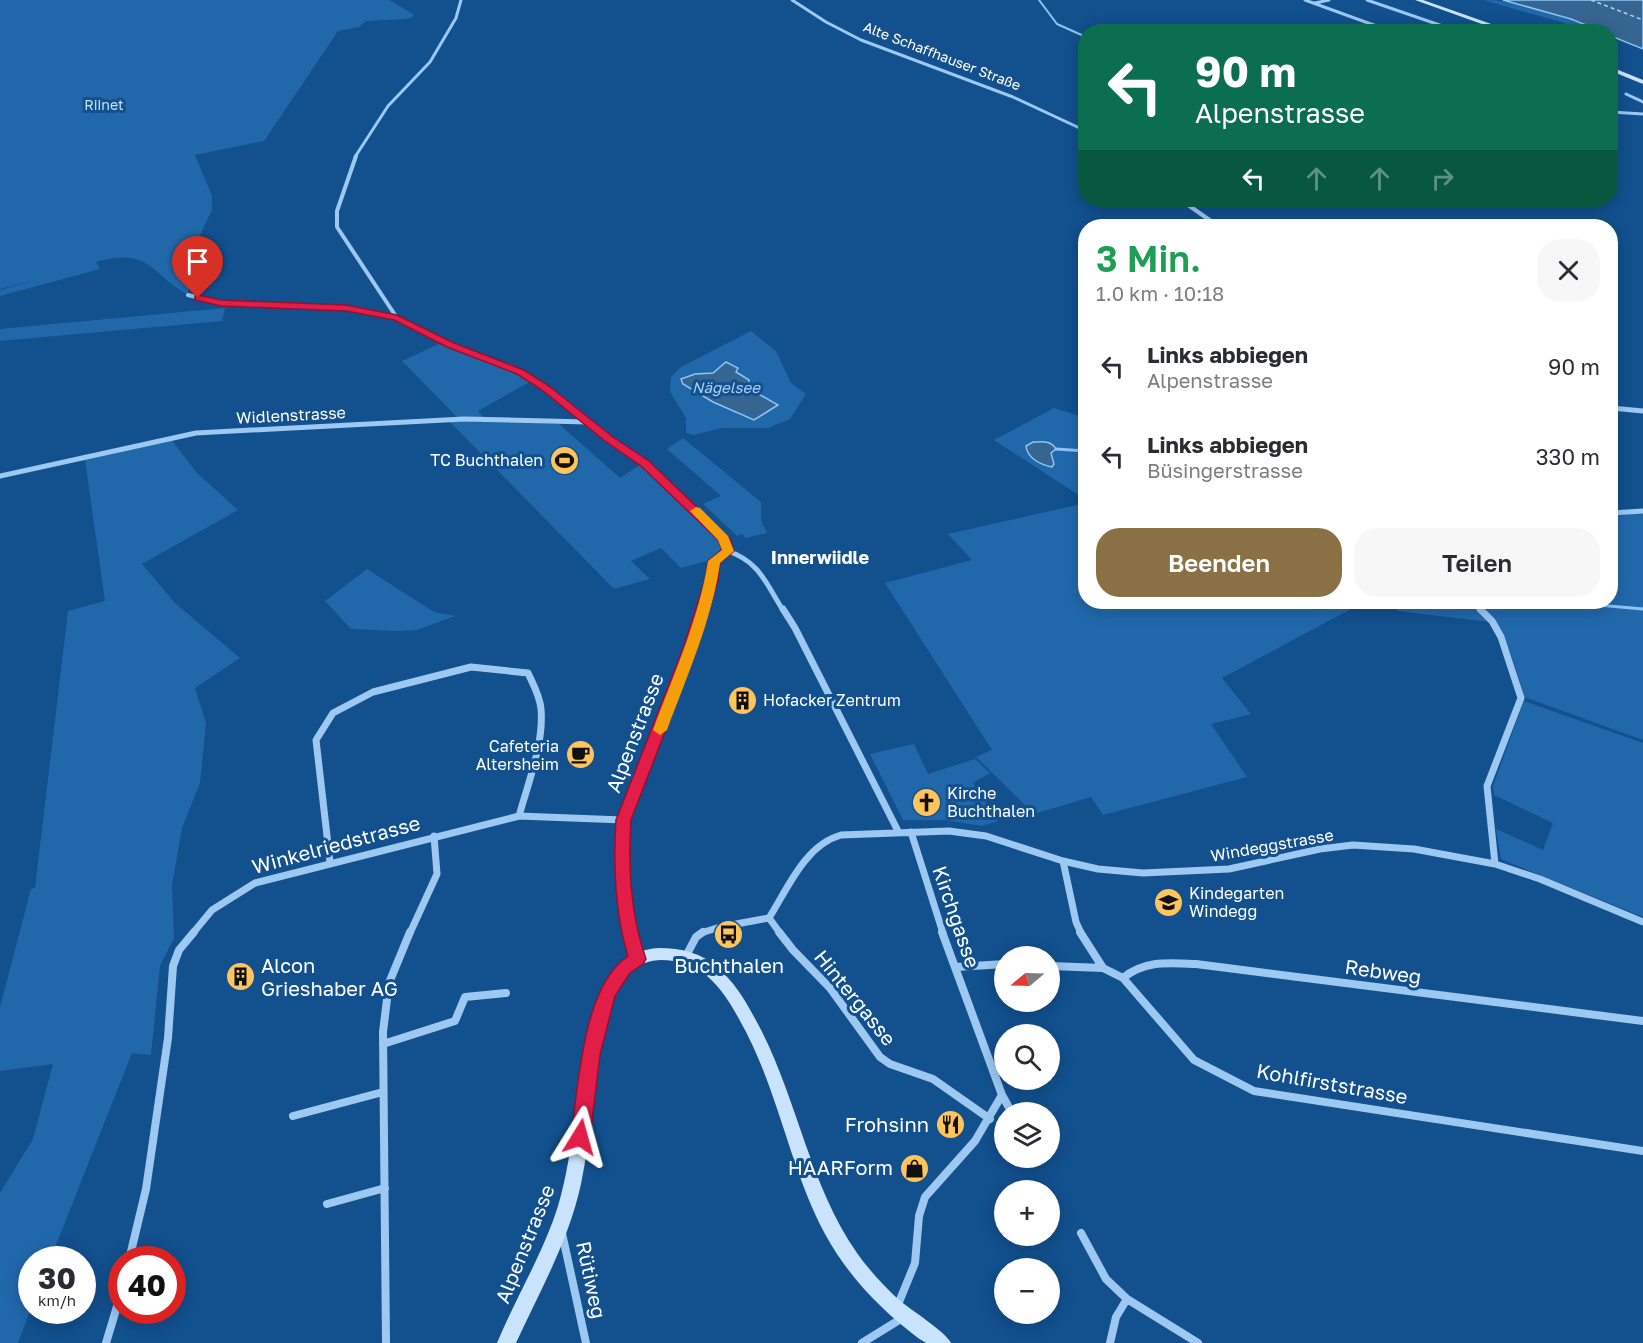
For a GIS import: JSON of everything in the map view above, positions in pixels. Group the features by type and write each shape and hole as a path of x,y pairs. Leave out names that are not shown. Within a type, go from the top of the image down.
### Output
{"street":[{"path":"397,318 337,227 337,211 353,162 388,106 430,62 456,18 461,0"},
{"name":"Alte Schaffhauser Straße","path":"792,0 816,18 841,30 930,67 1028,102 1078,127"},
{"path":"1305,0 1371,24"},
{"path":"1314,3 1329,0"},
{"path":"1367,0 1437,24"},
{"path":"1418,0 1488,24"},
{"path":"1618,72 1643,82"},
{"path":"1626,94 1643,102"},
{"path":"1618,112 1643,114"},
{"path":"1191,207 1208,219"},
{"path":"188,295 221,303 346,308 397,318 450,345 520,372 546,388 653,471 724,539 728,551 745,557 754,564 795,628 899,833"},
{"path":"1618,409 1643,411"},
{"name":"Widlenstrasse","path":"0,476 196,433 464,419 587,422"},
{"path":"1618,513 1643,512"},
{"name":"Alpenstrasse","path":"506,1343 560,1224 571,1188 591,1055 606,996 619,973 638,959 631,939 621,850 623,820 691,646 711,580 714,561 728,551"},
{"path":"1481,609 1492,621 1501,638 1515,674 1521,698 1487,786 1496,864"},
{"path":"330,862 316,740 333,712 373,692 471,667 528,673 540,700 542,712 540,727 519,816"},
{"name":"Winkelriedstrasse","path":"132,1246 146,1189 168,1038 173,966 178,950 212,910 255,883 330,862 519,816 623,820"},
{"name":"Windeggstrasse","path":"769,918 804,864 822,842 841,835 949,831 980,835 1063,861 1143,873 1229,869 1320,849 1353,845 1414,849 1496,864 1540,879 1643,922"},
{"name":"Kirchgasse","path":"911,832 939,923 1006,1102"},
{"path":"386,1343 383,1044 389,983 437,874 434,836"},
{"name":"Kohlfirststrasse","path":"1063,861 1076,922 1086,944 1103,968 1123,978 1194,1060 1254,1091 1643,1151"},
{"path":"686,956 696,938 703,931 769,918"},
{"name":"Hintergasse","path":"769,918 793,950 837,996 864,1039 879,1057 890,1064 933,1079 990,1119"},
{"path":"638,959 662,954 686,956 713,972 728,988 754,1028 771,1064 804,1164 830,1226 867,1283 900,1314 942,1343"},
{"name":"Rebweg","path":"1123,978 1133,968 1152,963 1196,964 1643,1021"},
{"path":"956,967 994,965"},
{"path":"1060,966 1103,968"},
{"path":"383,1044 455,1021 465,997 506,993"},
{"path":"293,1116 383,1092"},
{"path":"862,1343 900,1314 915,1263 919,1216 925,1197 975,1142 1002,1095"},
{"path":"327,1204 385,1188"},
{"name":"Rütiweg","path":"560,1224 586,1343"},
{"path":"1081,1233 1106,1279 1126,1299 1198,1343"},
{"path":"1110,1343 1116,1317 1126,1299"},
{"path":"106,1343 112,1324"}],"green space":[{"name":"Riinet","path":"0,0 389,0 413,14 413,17 366,21 359,27 338,31 264,141 195,155 212,196 212,210 194,248 188,295 139,260 114,258 96,262 100,269 0,296 0,290 41,279 0,289"},
{"path":"1483,0 1528,6 1582,24 1561,22"},
{"path":"225,308 222,321 0,341 0,329"},
{"path":"751,331 776,351 791,383 806,394 790,419 768,428 722,428 694,435 686,433 686,418 670,392 671,377 681,367","holes":["727,362 738,367 736,372 749,380 748,388 778,405 682,377 713,373"]},
{"path":"441,343 518,373 531,381 478,411 483,417 458,418 402,361"},
{"path":"1054,408 1078,416 1078,495 994,440","holes":["1032,442 1049,443 1056,449 1051,453 1054,465 1052,467 1039,463 1029,454 1025,446"]},
{"path":"450,422 559,424 620,478 641,464 662,480 698,515 717,538 722,548 707,561 681,568 661,548 631,561 650,579 614,589"},
{"path":"170,438 197,473 238,510 142,564 175,603 240,658 195,688 206,723 200,783 182,828 172,885 174,938 160,966 151,1055 132,1053 56,1246 18,1246 18,1324 25,1324 18,1343 0,1343 0,1193 33,1139 53,1064 0,1071 0,1007 31,889 35,888 68,611 105,601 85,460"},
{"path":"683,438 761,502 761,520 767,533 746,538 742,534 737,536 703,504 721,496 667,449"},
{"path":"1078,505 1078,609 1351,609 1222,678 1251,714 1211,724 1247,777 1103,815 1091,797 1034,814 976,757 992,750 885,583 972,560 948,534"},
{"path":"1643,513 1643,740 1524,697 1507,646 1484,609 1618,609 1618,514"},
{"path":"367,569 434,612 455,616 417,630 351,629 325,601"},
{"path":"1395,609 1477,609 1489,622"},
{"path":"1524,701 1643,743 1643,917 1501,859 1496,829 1543,850 1553,823 1494,795 1493,786"},
{"path":"914,744 928,774 975,759 990,773 973,783 998,821 982,826 945,820 903,820 870,754"}],"water":[{"path":"1503,0 1643,0 1643,49 1618,39 1618,24 1584,24"},
{"name":"Nägelsee","path":"726,362 738,368 736,372 749,380 748,388 778,405 754,420 713,402 683,384 681,379 695,374 713,373"},
{"path":"1033,442 1046,442 1054,446 1056,449 1051,453 1054,464 1052,467 1039,463 1029,454 1026,446"}],"waterway":[{"path":"1039,0 1057,24 1078,33"},
{"path":"1056,449 1078,450"},
{"path":"1618,607 1643,609"}],"ferry route":[{"path":"1591,0 1643,20"}],"slow traffic":[{"path":"660,730 691,646 711,580 714,561 728,551 724,539 696,511"}],"place":[{"name":"TC Buchthalen","path":"564,460"},
{"name":"Hofacker Zentrum","path":"742,700"},
{"name":"Cafeteria Altersheim","path":"580,755"},
{"name":"Kirche Buchthalen","path":"926,802"},
{"name":"Kindegarten Windegg","path":"1168,902"},
{"name":"Buchthalen","path":"729,935"},
{"name":"Alcon Grieshaber AG","path":"240,977"},
{"name":"Frohsinn","path":"950,1125"},
{"name":"HAARForm","path":"914,1168"}],"district":[{"name":"Innerwiidle","path":"820,558"}],"route":[{"path":"198,298 221,303 346,308 397,318 450,345 520,372 546,388 609,439 645,463 724,539 728,551 714,561 711,580 691,646 659,733 623,820 621,850 631,939 638,959 624,968 606,996 591,1055 580,1137"}]}
